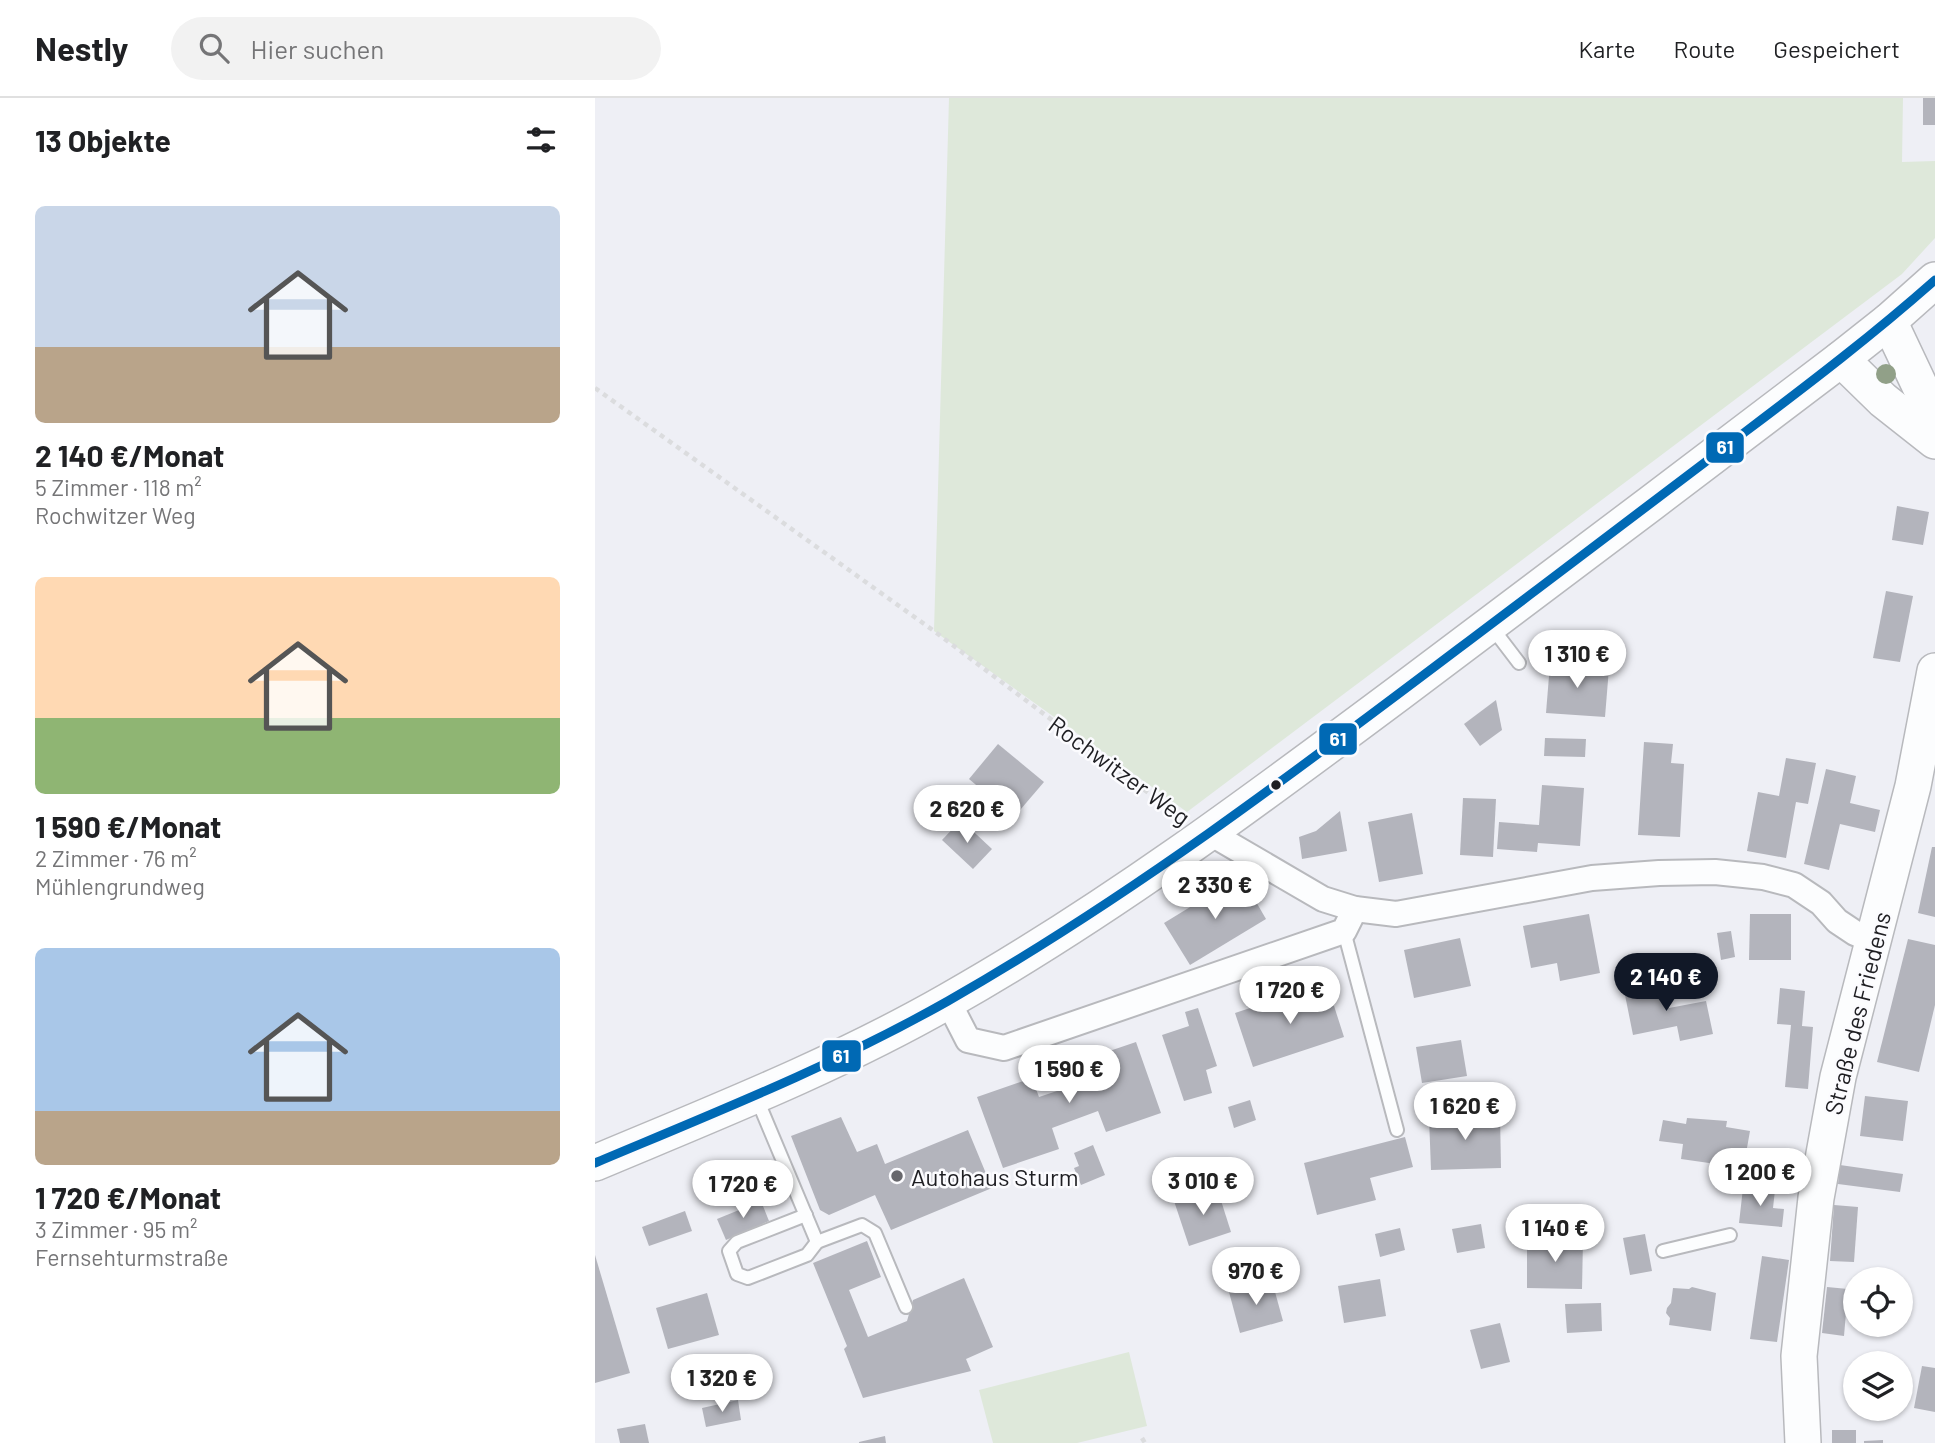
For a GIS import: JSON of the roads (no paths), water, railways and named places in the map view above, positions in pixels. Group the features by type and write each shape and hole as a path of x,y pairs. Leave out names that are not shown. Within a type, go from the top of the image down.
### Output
{"street":[{"path":"595,1163 756,1095 853,1050 948,1002 1093,912 1210,833 1490,625 1841,359 1935,280"},
{"path":"1889,321 1935,418"},
{"path":"1841,359 1883,400 1935,441"},
{"name":"Straße des Friedens","path":"1803,1443 1799,1356 1816,1198 1838,1077 1913,786 1935,671"},
{"name":"Rochwitzer Weg","path":"1210,833 1324,899 1355,909 1396,914 1592,878 1715,872 1763,877 1794,885 1821,903 1837,921 1874,941"},
{"path":"948,1002 968,1040 1004,1048 1344,931 1355,909"}],"lane":[{"path":"1490,625 1519,663"},
{"path":"1344,931 1397,1130"},
{"path":"756,1095 817,1242"},
{"path":"806,1215 737,1242 729,1251 737,1273 748,1278 807,1255 817,1242 862,1225 875,1233 906,1307"},
{"path":"1663,1251 1730,1235"}],"place":[{"name":"Autohaus Sturm","path":"897,1176"}]}
